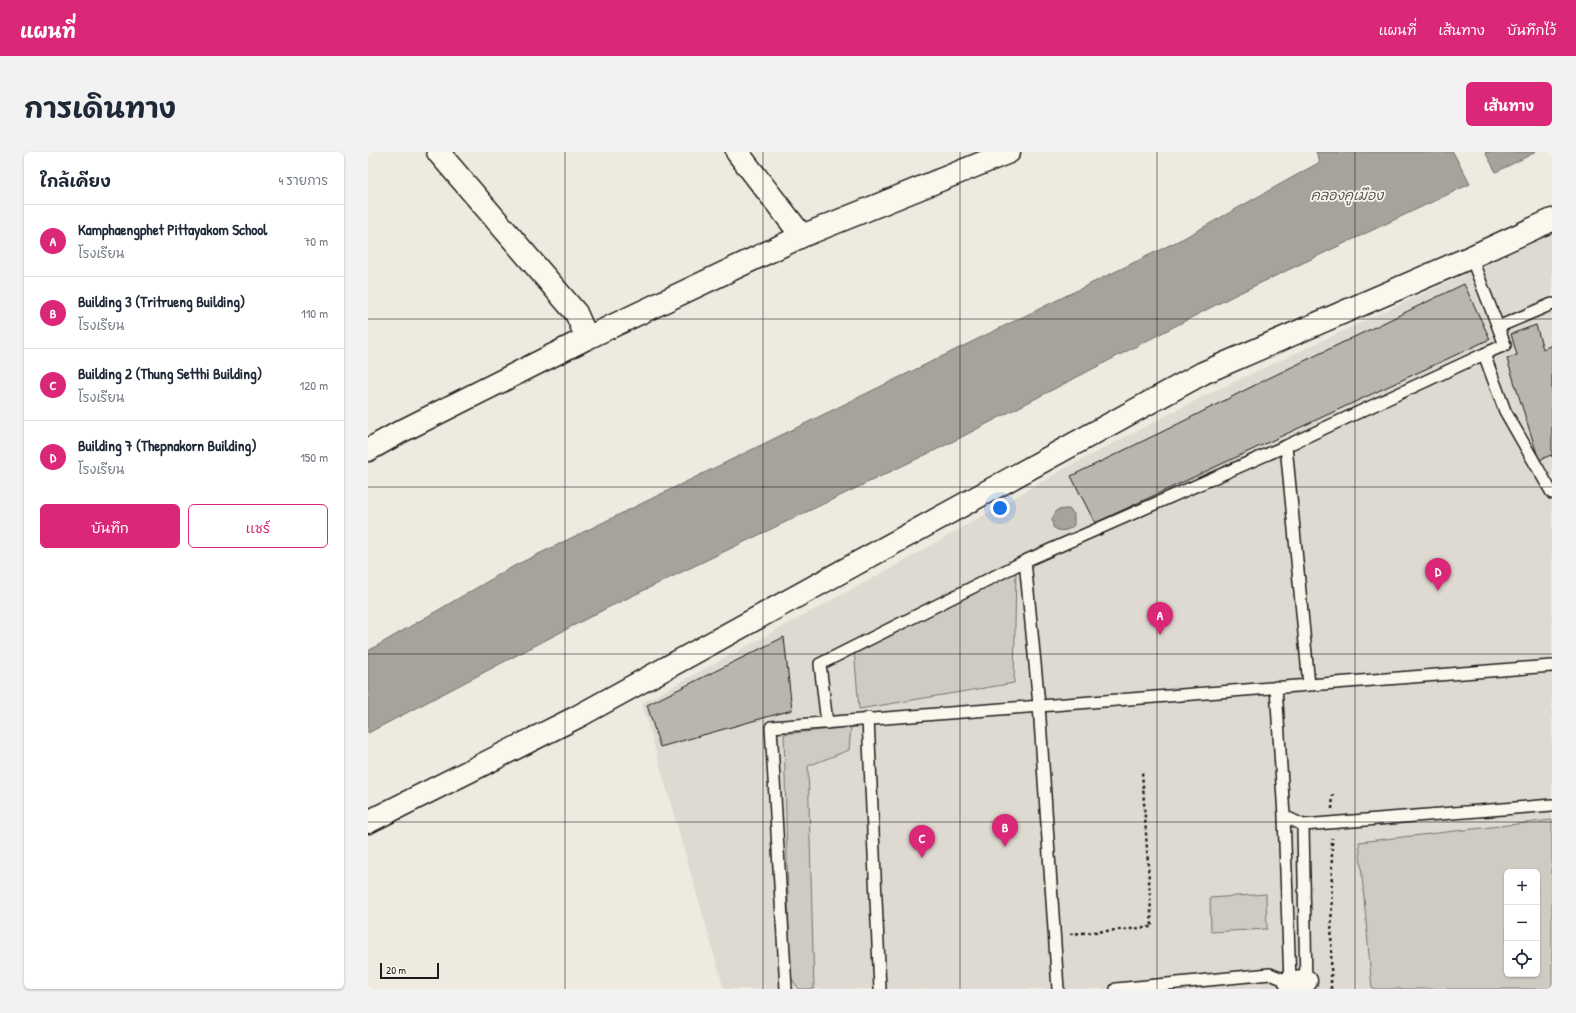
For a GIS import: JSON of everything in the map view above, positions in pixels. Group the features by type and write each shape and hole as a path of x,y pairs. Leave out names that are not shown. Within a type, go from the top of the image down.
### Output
{"street":[{"path":"438,152 576,313 588,338"},
{"path":"737,152 802,236"},
{"path":"368,450 400,432 588,338 802,236 1009,152"},
{"path":"368,822 577,717 1203,373 1471,257 1552,220"}],"lane":[{"path":"826,723 820,664 1026,561 1286,446 1506,345 1471,257"},
{"path":"1498,327 1552,304"},
{"path":"1484,354 1505,411 1552,493"},
{"path":"1286,446 1308,685"},
{"path":"1026,561 1039,705 1058,989"},
{"path":"786,989 771,727 868,718 1552,666"},
{"path":"1276,687 1284,816 1298,985"},
{"path":"868,718 880,989"},
{"path":"1284,816 1303,825 1552,805"},
{"path":"1298,985 1303,825"},
{"path":"1116,989 1270,974 1298,985"}],"path":[{"path":"1063,935 1152,927 1142,771"},
{"path":"1332,794 1332,810"},
{"path":"1331,989 1332,833"}],"shaded area":[{"path":"1552,233 1552,989 724,989 642,703 895,566 1064,469 1206,395"},
{"path":"1016,568 1014,683 859,709 854,649"},
{"path":"851,727 849,750 808,766 814,989 799,989 790,976 784,734"},
{"path":"1552,820 1552,989 1372,989 1359,842"},
{"path":"1266,894 1267,929 1211,932 1210,898"}],"water":[{"name":"คลองคูเมือง","path":"1316,152 1453,152 1470,184 1233,296 952,442 607,608 368,733 368,651 514,566 1184,238 1320,162"},
{"path":"1485,152 1536,152 1496,172"},
{"path":"1069,509 1074,514 1074,525 1067,530 1061,531 1055,529 1053,527 1052,519 1057,510"}],"building":[{"path":"1464,284 1490,339 1095,523 1071,476"},
{"path":"1536,325 1543,349 1552,345 1552,457 1551,455 1539,460 1507,359 1517,355 1511,334"},
{"path":"784,637 792,710 660,747 647,705"}],"place":[{"name":"Building 7 (Thepnakorn Building)","path":"1438,591"},
{"name":"Kamphaengphet Pittayakom School","path":"1160,635"},
{"name":"Building 3 (Tritrueng Building)","path":"1005,847"},
{"name":"Building 2 (Thung Setthi Building)","path":"922,858"}]}
